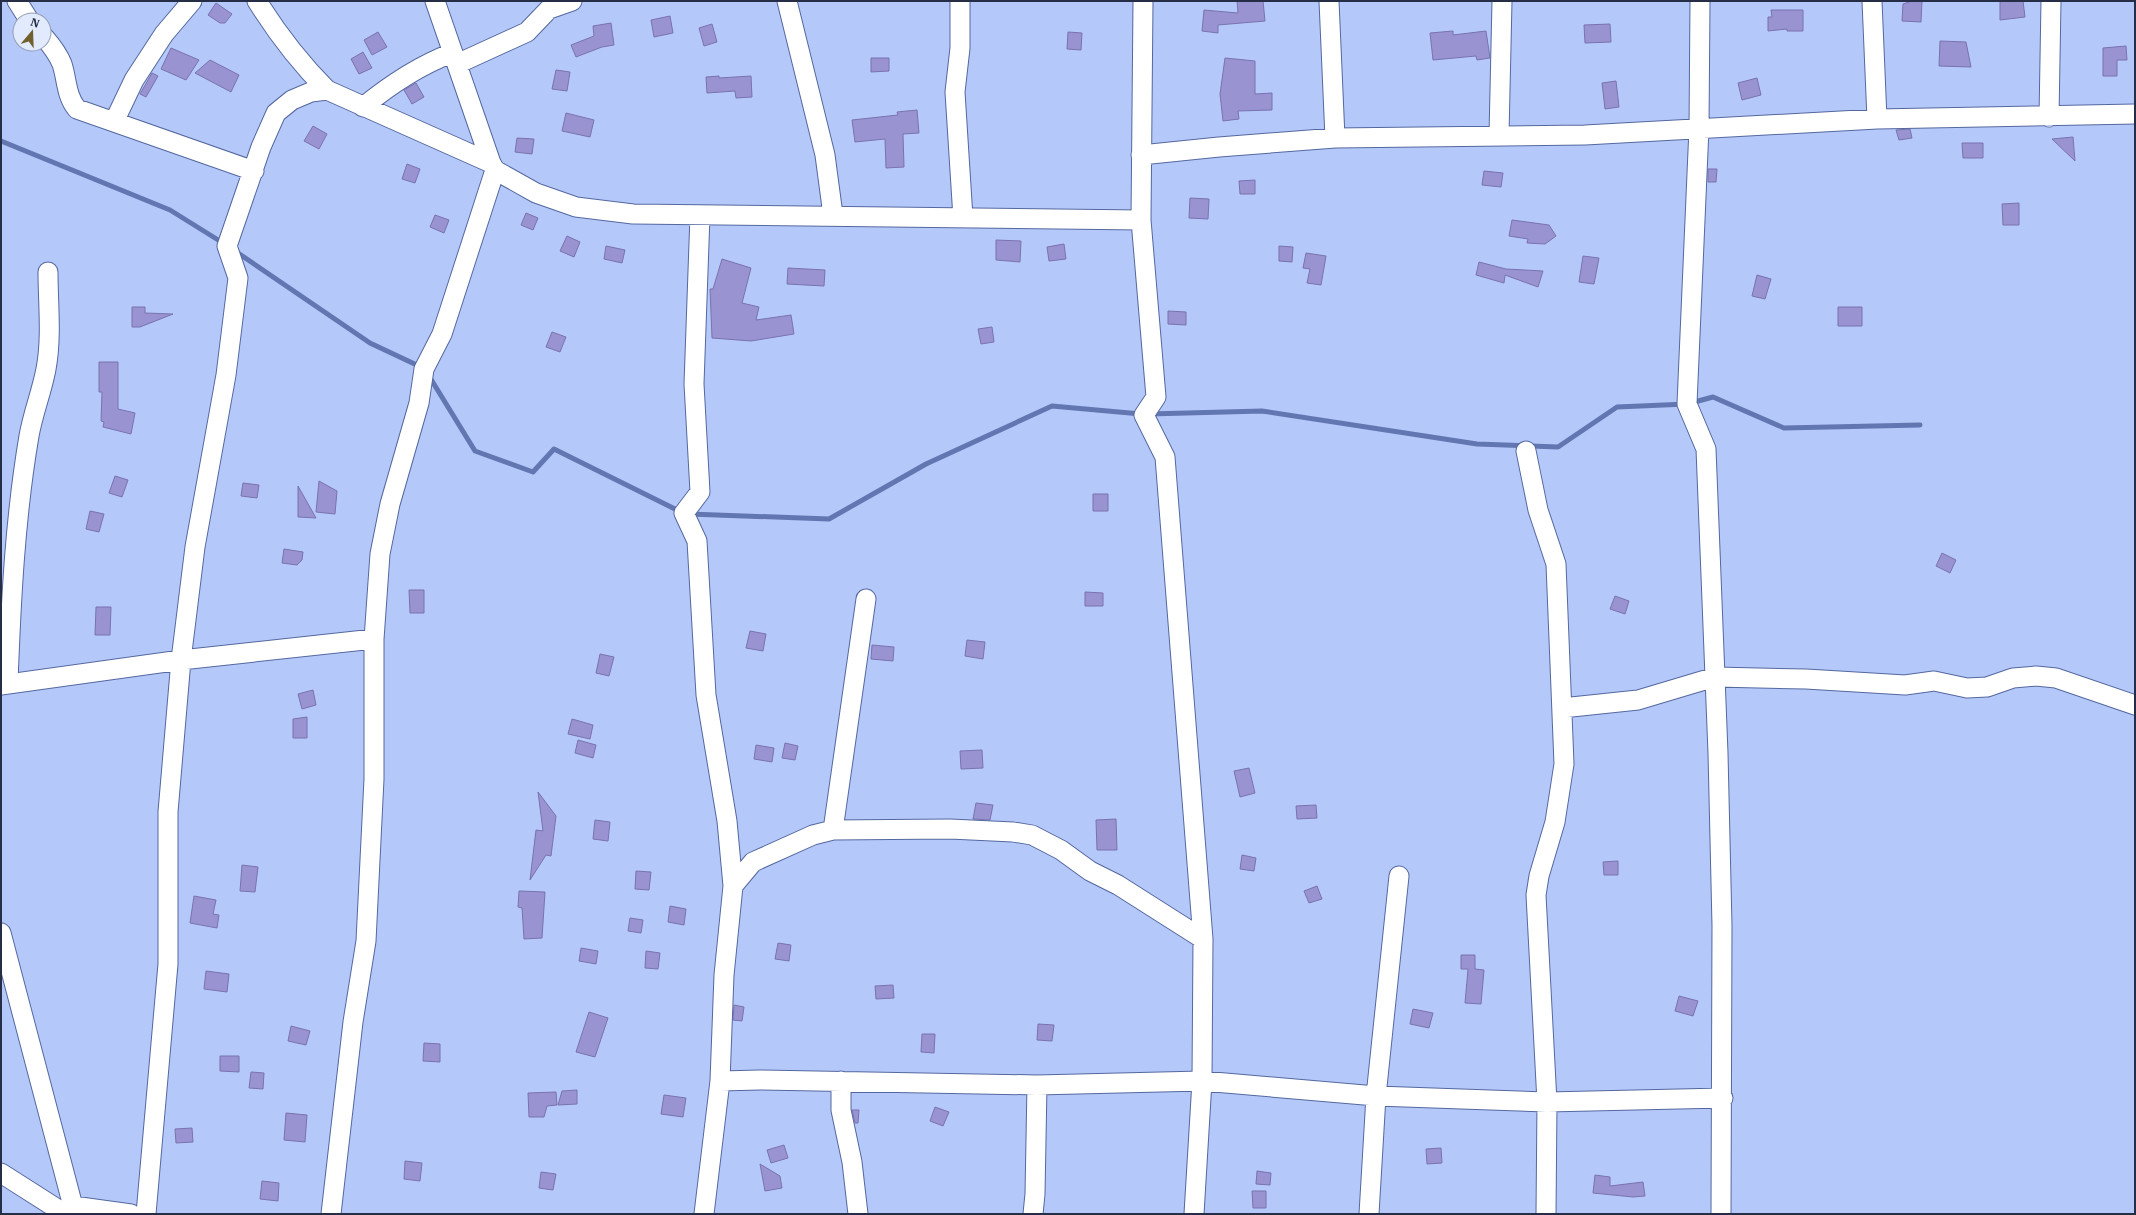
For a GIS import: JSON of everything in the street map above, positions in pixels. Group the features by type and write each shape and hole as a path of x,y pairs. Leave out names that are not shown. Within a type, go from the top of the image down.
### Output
{"street":[{"path":"17,1 24,12"},
{"path":"114,122 134,80 164,34 192,1"},
{"path":"257,1 273,26 327,90 493,167 536,193 576,207 633,214 833,215 1140,220"},
{"path":"331,1214 353,1022 366,941 374,778 374,639 380,554 390,504 419,403 424,369 442,334 493,167 434,1"},
{"path":"363,107 407,74 428,62 454,58 527,32 549,9 572,1"},
{"path":"787,1 825,154 833,215"},
{"path":"960,1 960,48 955,92 963,218"},
{"path":"1142,1 1140,220 1156,397 1144,415 1165,457 1202,939 1202,1081 1194,1214"},
{"path":"1329,1 1335,138"},
{"path":"1499,135 1502,1"},
{"path":"1700,1 1699,128 1687,404 1706,449 1715,677 1722,926 1723,1098 1721,1214"},
{"path":"1872,1 1877,119"},
{"path":"2049,116 2051,1"},
{"path":"52,46 62,64 73,104 77,109 254,171"},
{"path":"146,1214 168,964 168,812 181,660 195,547 226,375 238,278 227,246 276,113 292,100 310,92 327,90"},
{"path":"1141,155 1335,138 1585,135 1877,119 2135,114"},
{"path":"700,215 694,384 700,492 684,513 697,541 706,695 726,821 733,886 724,975 720,1081 704,1214"},
{"path":"48,272 49,348 46,369 29,435 18,525 5,684 181,660 374,639"},
{"path":"1526,451 1538,510 1556,564 1564,764 1555,822 1539,876 1536,895 1547,1102 1546,1214"},
{"path":"833,830 866,599"},
{"path":"1562,708 1638,700 1715,677 1806,679 1905,685 1934,681 1967,688 1987,687 2013,678 2036,676 2056,678 2135,704"},
{"path":"733,886 753,862 813,835 833,830 950,829 1013,832 1032,835 1061,850 1090,871 1118,885 1202,939"},
{"path":"1369,1214 1376,1096 1399,876"},
{"path":"1,933 74,1210"},
{"path":"720,1081 842,1081 1037,1085 1202,1081 1376,1096 1547,1102 1723,1098"},
{"path":"842,1081 841,1110 852,1162 858,1214"},
{"path":"1033,1214 1035,1194 1037,1085"},
{"path":"1,1173 59,1210 131,1214"}],"building":[{"path":"1237,1 1263,1 1265,21 1218,25 1218,33 1202,31 1204,10 1238,13"},
{"path":"1912,1 1922,1 1921,22 1902,21 1903,4"},
{"path":"2000,1 2023,1 2025,17 2000,20"},
{"path":"216,3 232,14 225,23 220,23 208,15"},
{"path":"1771,10 1803,10 1803,31 1787,31 1787,29 1768,31 1768,17 1772,17"},
{"path":"670,16 673,33 654,37 651,20"},
{"path":"611,23 614,45 602,47 576,57 571,45 594,36 593,26"},
{"path":"712,24 717,42 704,46 699,28"},
{"path":"1610,24 1611,42 1585,43 1584,25"},
{"path":"1453,31 1453,35 1486,31 1490,58 1477,60 1476,56 1433,60 1430,33"},
{"path":"378,32 387,47 372,55 364,40"},
{"path":"1068,32 1082,33 1081,50 1067,49"},
{"path":"1940,41 1966,42 1971,67 1939,66"},
{"path":"2126,46 2127,60 2117,60 2117,76 2103,76 2103,48"},
{"path":"171,48 199,60 186,80 161,69"},
{"path":"363,52 372,68 359,74 351,59"},
{"path":"871,58 889,58 889,71 871,72"},
{"path":"1225,58 1255,61 1255,94 1272,93 1272,110 1238,111 1239,119 1223,121 1220,94"},
{"path":"210,60 239,75 231,92 195,73"},
{"path":"556,70 570,72 567,91 552,89"},
{"path":"152,73 158,76 146,97 140,94"},
{"path":"719,76 719,78 751,76 752,97 736,98 735,91 707,93 706,77"},
{"path":"1757,78 1761,95 1742,100 1738,83"},
{"path":"1616,81 1619,107 1605,109 1602,83"},
{"path":"416,83 424,97 412,104 404,90"},
{"path":"917,110 919,133 903,134 904,167 886,168 885,139 855,142 852,120 898,115 897,112"},
{"path":"566,113 594,120 590,137 562,131"},
{"path":"313,126 327,134 319,149 304,141"},
{"path":"1910,129 1912,138 1899,140 1896,130"},
{"path":"2073,137 2075,161 2052,139"},
{"path":"517,138 534,139 532,154 515,152"},
{"path":"1962,143 1983,143 1983,158 1963,158"},
{"path":"407,164 420,169 415,183 402,179"},
{"path":"1708,169 1717,169 1716,182 1708,182"},
{"path":"1484,171 1503,173 1501,187 1482,185"},
{"path":"1255,180 1255,194 1240,194 1239,181"},
{"path":"1190,198 1209,199 1208,219 1189,218"},
{"path":"2019,203 2019,225 2003,225 2002,204"},
{"path":"526,213 538,218 533,230 521,225"},
{"path":"435,215 449,220 444,233 430,227"},
{"path":"1512,220 1549,225 1556,236 1545,244 1527,243 1528,239 1509,236"},
{"path":"567,236 580,242 574,257 560,251"},
{"path":"996,240 1021,241 1020,262 996,260"},
{"path":"1064,244 1066,259 1049,261 1047,247"},
{"path":"606,246 625,250 622,263 604,259"},
{"path":"1279,246 1293,247 1292,262 1279,261"},
{"path":"1306,253 1326,256 1321,285 1307,283 1310,269 1303,268"},
{"path":"1583,256 1599,258 1594,284 1579,282"},
{"path":"722,259 751,268 742,303 759,307 756,320 791,315 794,334 751,341 712,338 710,289 713,289"},
{"path":"1479,262 1506,269 1543,271 1538,287 1505,275 1504,283 1476,275"},
{"path":"788,268 825,270 824,286 787,284"},
{"path":"1757,275 1771,279 1765,299 1752,296"},
{"path":"132,307 145,307 145,313 173,314 140,327 132,327"},
{"path":"1838,307 1862,307 1862,326 1838,326"},
{"path":"1168,311 1186,312 1186,325 1168,324"},
{"path":"992,327 994,342 981,344 978,329"},
{"path":"552,332 566,337 560,352 546,347"},
{"path":"99,362 118,362 118,409 135,413 131,434 103,427 104,422 101,421 102,392 99,392"},
{"path":"115,476 128,480 122,497 109,493"},
{"path":"319,481 337,491 335,514 316,512"},
{"path":"243,483 259,485 257,498 241,496"},
{"path":"298,486 316,518 298,517"},
{"path":"1093,494 1108,494 1108,511 1093,511"},
{"path":"90,511 104,514 99,532 86,529"},
{"path":"284,549 303,552 302,560 297,565 282,563"},
{"path":"1942,553 1956,560 1950,573 1936,566"},
{"path":"409,590 424,590 424,613 410,613"},
{"path":"1085,592 1103,593 1103,606 1085,606"},
{"path":"1615,596 1629,601 1625,614 1610,609"},
{"path":"96,607 111,607 110,635 95,635"},
{"path":"750,631 766,634 763,651 746,648"},
{"path":"967,640 985,642 983,659 965,656"},
{"path":"872,645 894,647 893,661 871,659"},
{"path":"600,654 614,657 609,676 596,673"},
{"path":"313,690 316,705 302,709 298,694"},
{"path":"307,717 307,738 293,738 293,719"},
{"path":"572,719 593,725 590,739 568,734"},
{"path":"578,740 596,745 593,758 575,753"},
{"path":"785,743 798,746 795,760 782,758"},
{"path":"756,745 774,748 772,762 754,759"},
{"path":"982,750 983,768 961,769 960,751"},
{"path":"1249,768 1255,793 1240,797 1234,771"},
{"path":"538,792 556,816 551,856 546,855 530,880 536,830 543,831"},
{"path":"976,803 993,805 990,820 973,819"},
{"path":"1316,805 1317,818 1297,819 1296,806"},
{"path":"1116,819 1117,850 1097,850 1096,820"},
{"path":"595,820 610,822 608,841 593,839"},
{"path":"1242,855 1256,858 1254,871 1240,869"},
{"path":"1618,861 1618,875 1604,875 1603,862"},
{"path":"242,865 258,867 255,892 240,891"},
{"path":"636,871 651,872 649,890 635,889"},
{"path":"1317,886 1322,899 1309,903 1304,891"},
{"path":"519,891 545,892 542,938 524,939 522,908 518,907"},
{"path":"194,896 216,900 213,914 219,915 217,928 190,923"},
{"path":"670,906 686,909 684,925 668,922"},
{"path":"630,918 643,920 641,933 628,931"},
{"path":"778,943 791,945 789,961 775,959"},
{"path":"581,948 598,951 596,964 579,961"},
{"path":"646,951 660,953 658,969 645,968"},
{"path":"1461,955 1475,955 1475,969 1484,970 1481,1004 1465,1003 1468,969 1461,969"},
{"path":"206,971 229,974 227,992 204,989"},
{"path":"893,985 894,998 876,999 875,986"},
{"path":"1679,996 1698,1001 1693,1016 1675,1011"},
{"path":"734,1005 744,1007 742,1021 733,1020"},
{"path":"1413,1009 1433,1013 1429,1028 1410,1024"},
{"path":"589,1012 608,1018 595,1057 576,1052"},
{"path":"1038,1024 1054,1025 1052,1041 1037,1040"},
{"path":"291,1026 310,1031 306,1045 288,1041"},
{"path":"922,1034 935,1034 934,1053 921,1052"},
{"path":"424,1043 440,1044 440,1062 423,1061"},
{"path":"220,1056 239,1056 239,1072 220,1071"},
{"path":"251,1072 264,1073 263,1089 249,1088"},
{"path":"577,1090 577,1104 558,1105 562,1091"},
{"path":"556,1092 557,1105 547,1106 544,1117 529,1117 528,1093"},
{"path":"664,1095 686,1098 683,1117 661,1114"},
{"path":"935,1107 949,1112 943,1126 930,1121"},
{"path":"852,1110 859,1110 858,1123 855,1123"},
{"path":"286,1113 307,1115 305,1142 284,1140"},
{"path":"192,1128 193,1142 176,1143 175,1129"},
{"path":"784,1145 788,1158 771,1163 767,1150"},
{"path":"1441,1148 1442,1163 1427,1164 1426,1149"},
{"path":"405,1161 422,1163 420,1181 404,1179"},
{"path":"760,1164 780,1176 782,1188 765,1191"},
{"path":"1257,1171 1271,1173 1270,1185 1256,1184"},
{"path":"541,1172 556,1174 553,1190 539,1188"},
{"path":"1595,1175 1610,1177 1610,1186 1643,1182 1645,1196 1633,1197 1593,1193"},
{"path":"262,1181 279,1183 278,1201 260,1199"},
{"path":"1252,1191 1266,1191 1266,1208 1253,1208"}],"waterway":[{"path":"1,141 170,210 223,243"},
{"path":"235,251 370,343 421,367"},
{"path":"429,376 475,451 533,472 554,449 681,512"},
{"path":"1149,414 1262,411 1477,444 1558,447 1617,407 1687,404 1713,397 1784,428 1920,425"},
{"path":"689,514 829,519 926,464 1052,406 1141,414"}]}
